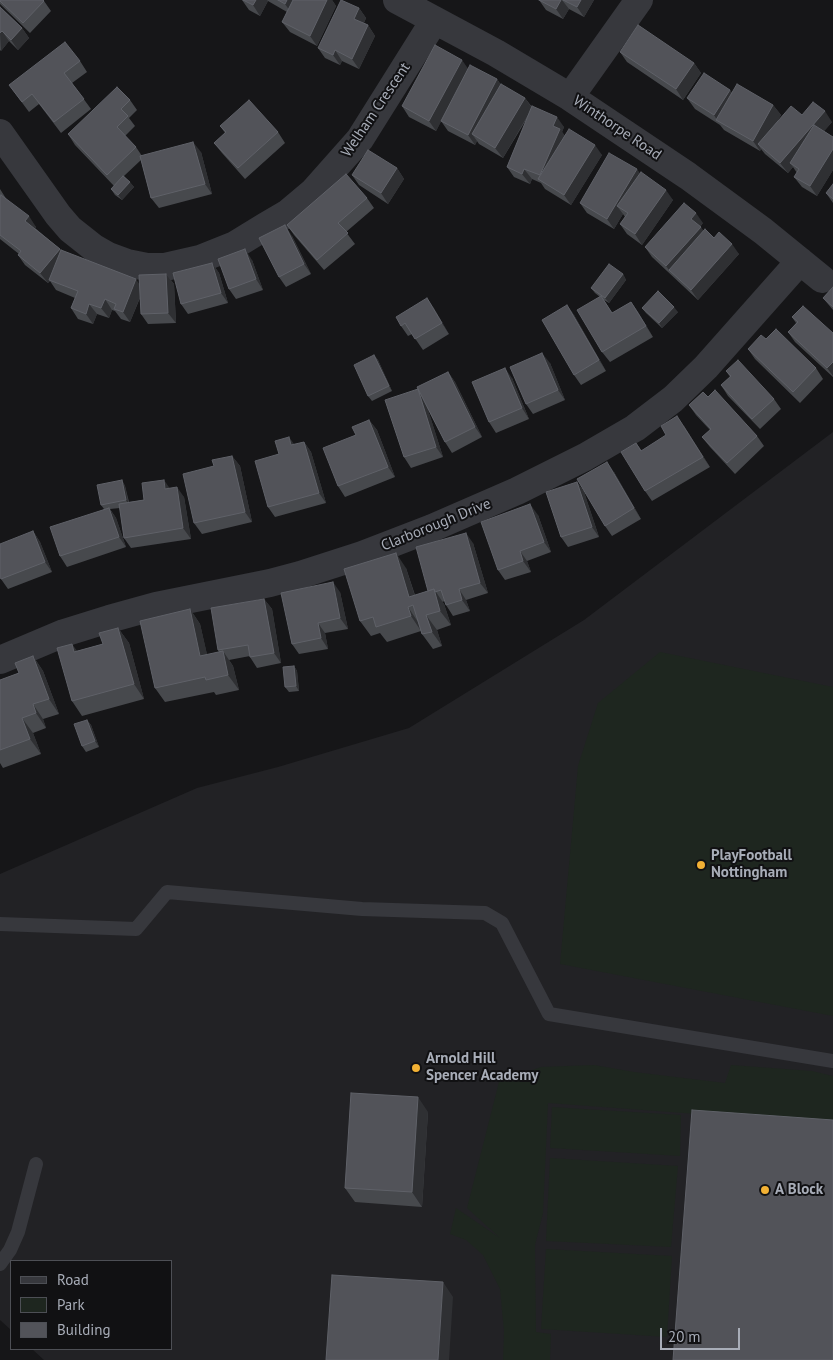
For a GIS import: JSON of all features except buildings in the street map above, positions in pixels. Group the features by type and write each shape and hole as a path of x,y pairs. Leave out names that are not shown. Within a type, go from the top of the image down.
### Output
{"street":[{"name":"Winthorpe Road","path":"397,0 496,53 570,97 688,176 763,231 822,279"},
{"path":"570,97 639,0"},
{"name":"Welham Crescent","path":"0,133 58,215 94,248 127,263 147,267 165,267 200,259 235,245 288,213 313,192 360,138 434,21"},
{"name":"Clarborough Drive","path":"0,660 64,634 109,619 156,606 300,575 362,555 517,491 568,466 635,428 673,399 706,367 800,262"}],"lane":[{"path":"0,924 136,929 167,892 362,909 485,913 502,924 549,1014 833,1061"},
{"path":"0,1264 10,1250 18,1232 36,1164"}],"shaded area":[{"name":"Arnold Hill Spencer Academy","path":"833,432 833,1360 44,1360 33,1350 172,1350 172,1260 10,1260 10,1329 0,1320 0,874 197,788 278,767 409,728 584,620"}],"green space":[{"name":"PlayFootball Nottingham","path":"660,652 833,687 833,1016 560,964 578,766 598,703"},
{"path":"594,1065 725,1083 731,1065 812,1071 833,1076 833,1124 548,1103 543,1213 535,1245 536,1332 551,1334 550,1360 503,1360 504,1331 500,1289 483,1255 466,1240 450,1234 456,1208 500,1238 467,1208 499,1082 541,1067"},
{"path":"552,1107 681,1115 680,1156 550,1148"},
{"path":"550,1158 678,1166 671,1247 546,1241"},
{"path":"546,1249 672,1256 667,1337 541,1329"}],"place":[{"name":"PlayFootball Nottingham","path":"701,865"},
{"name":"Arnold Hill Spencer Academy","path":"416,1068"},
{"name":"A Block","path":"765,1190"}]}
